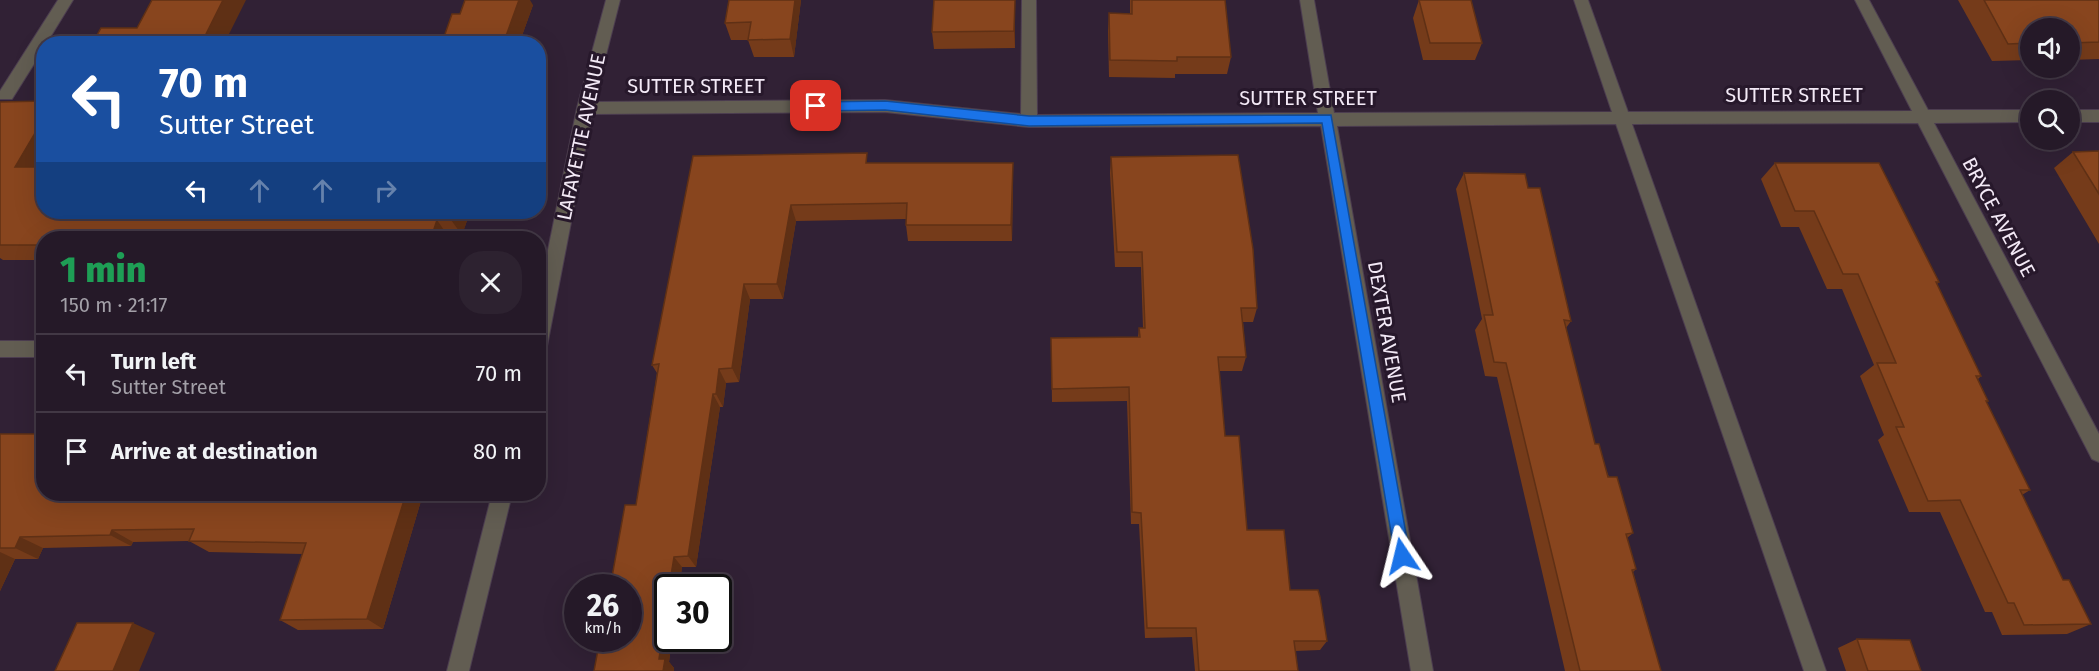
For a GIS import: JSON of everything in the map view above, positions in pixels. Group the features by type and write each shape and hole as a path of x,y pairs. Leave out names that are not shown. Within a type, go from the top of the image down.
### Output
{"street":[{"path":"43,36 66,0"},
{"name":"LAFAYETTE AVENUE","path":"546,305 585,108 613,0"},
{"path":"1029,0 1029,121"},
{"name":"DEXTER AVENUE","path":"1307,0 1422,671"},
{"path":"1581,0 1815,671"},
{"name":"BRYCE AVENUE","path":"1862,0 2099,453"},
{"path":"6,95 36,48"},
{"name":"SUTTER STREET","path":"585,108 885,106 1029,121 2020,116"},
{"path":"2080,116 2099,116"},
{"path":"0,349 36,349"},
{"path":"458,671 500,501"}],"building":[{"path":"152,0 223,0 205,36 96,36 101,28 137,28"},
{"path":"465,0 519,0 506,36 444,36 452,14 460,14"},
{"path":"729,0 795,0 790,39 748,40 751,22 725,23"},
{"path":"934,0 1015,0 1014,31 932,32"},
{"path":"1132,0 1225,0 1231,57 1177,57 1177,61 1110,60 1109,13 1132,14"},
{"path":"1419,0 1471,0 1482,43 1430,43"},
{"path":"1984,0 2099,0 2099,42 2080,43 2080,18 2020,18 2020,43 2008,44"},
{"path":"36,101 36,132 15,167 36,167 36,219 451,220 437,220 433,231 36,231 36,245 0,245 0,102"},
{"path":"2099,151 2099,194 2073,152"},
{"path":"867,153 866,163 1013,163 1011,225 906,225 907,203 791,205 777,284 744,284 732,368 719,369 716,394 713,394 688,556 674,557 671,574 654,574 654,652 660,652 659,659 665,659 663,671 594,671 598,652 642,652 642,574 613,574 625,505 636,505 659,364 652,365 693,156"},
{"path":"1238,155 1253,249 1257,308 1241,308 1246,357 1218,357 1225,436 1239,436 1247,530 1284,530 1290,590 1318,590 1327,641 1294,641 1298,671 1199,671 1196,628 1147,628 1141,513 1132,512 1129,387 1052,389 1051,338 1140,337 1139,328 1145,328 1142,252 1117,252 1111,157"},
{"path":"1775,163 1879,163 1939,282 1936,282 1981,376 1976,376 1988,401 1986,401 2030,490 2020,490 2063,580 2069,580 2091,624 2024,625 2014,603 2008,603 1960,500 1928,501 1896,427 1904,427 1877,363 1896,363 1858,274 1843,274 1814,211 1795,211"},
{"path":"1464,173 1525,174 1528,188 1540,188 1571,321 1564,320 1595,444 1599,444 1608,477 1617,477 1633,533 1626,534 1636,569 1632,570 1661,671 1580,671 1506,363 1494,362 1484,315 1493,315"},
{"path":"0,434 36,434 36,501 404,501 367,619 280,620 306,543 189,541 194,529 112,530 110,535 20,537 15,548 0,548"},
{"path":"77,623 133,623 113,671 55,671"},
{"path":"1857,639 1910,640 1921,671 1868,671"}],"route":[{"path":"816,106 885,106 1029,121 1327,118 1402,556"}]}
